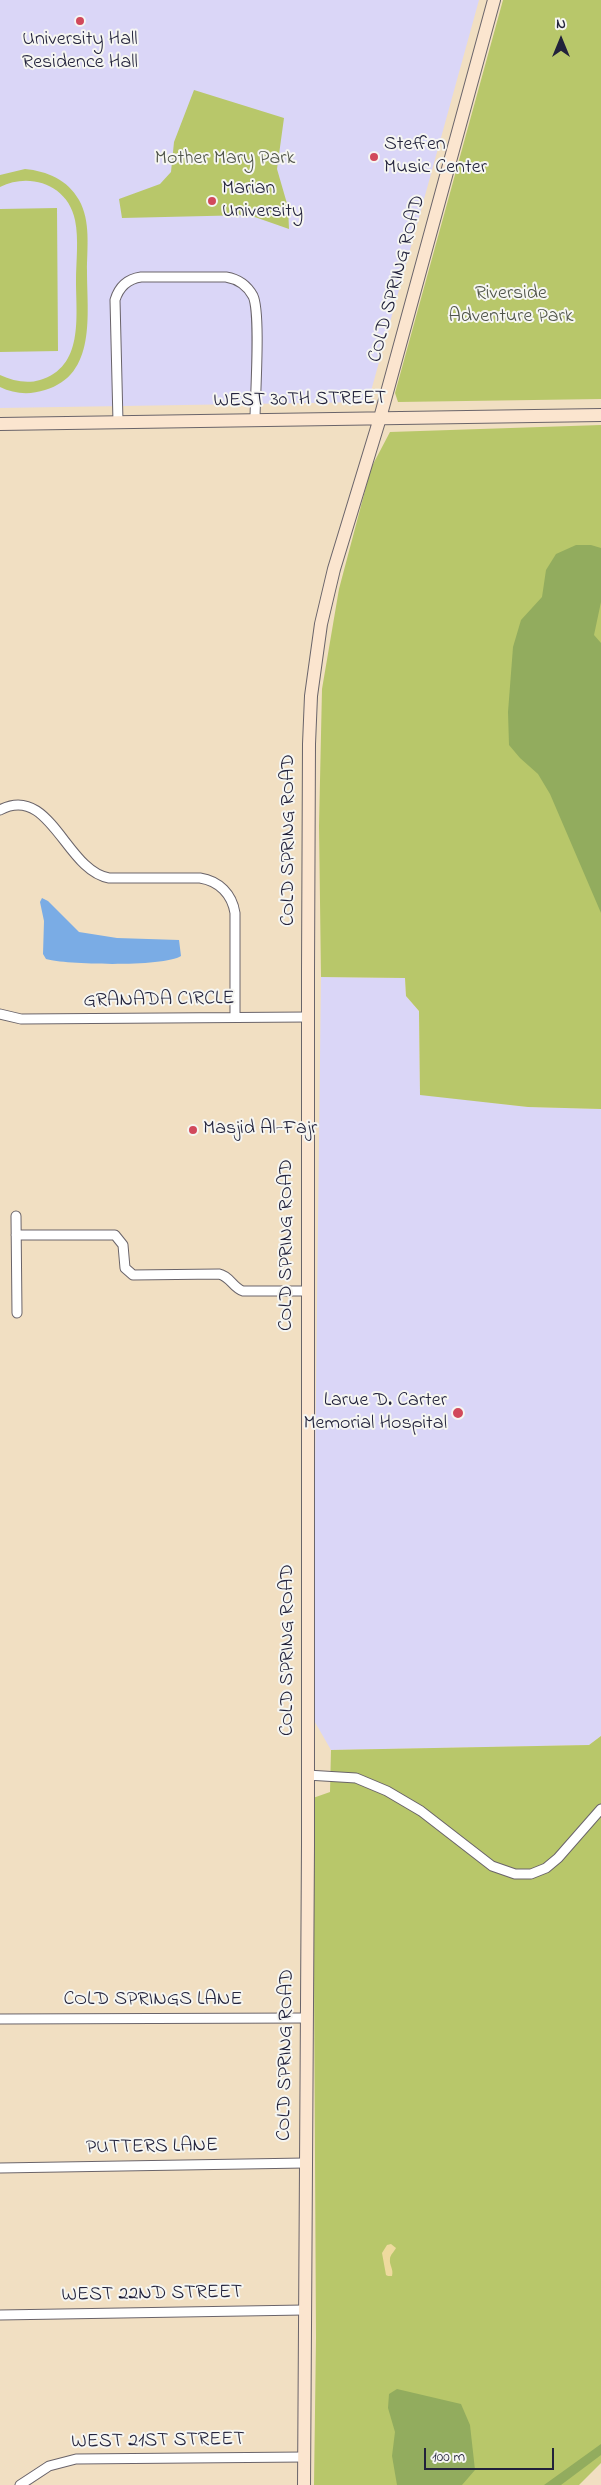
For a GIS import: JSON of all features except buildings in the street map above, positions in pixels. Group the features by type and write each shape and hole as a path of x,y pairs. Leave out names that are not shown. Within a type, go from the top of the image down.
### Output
{"street":[{"name":"COLD SPRING ROAD","path":"304,2485 309,744 314,672 324,612 334,569 380,418 494,0"},
{"path":"118,422 115,300 129,280 141,277 226,277 241,282 250,291 256,311 255,420"},
{"name":"WEST 30TH STREET","path":"0,424 601,415"},
{"path":"0,810 17,805 30,807 41,813 82,864 100,876 108,878 200,878 208,879 222,888 232,901 235,914 235,1017"},
{"name":"GRANADA CIRCLE","path":"0,1014 11,1018 308,1017"},
{"path":"16,1216 17,1313"},
{"path":"16,1234 115,1235 123,1244 124,1267 133,1275 219,1274 227,1277 235,1287 243,1291 307,1291"},
{"path":"307,1776 356,1778 387,1791 421,1811 492,1866 515,1874 531,1874 546,1868 558,1858 601,1809"},
{"name":"COLD SPRINGS LANE","path":"0,2019 306,2018"},
{"name":"PUTTERS LANE","path":"0,2168 305,2163"},
{"name":"WEST 22ND STREET","path":"0,2315 304,2310"},
{"name":"WEST 21ST STREET","path":"20,2485 49,2466 76,2459 304,2457"}],"shaded area":[{"name":"Marian University","path":"0,0 479,0 368,402 0,408"},
{"name":"Larue D. Carter Memorial Hospital","path":"321,977 405,978 406,996 419,1011 420,1094 528,1107 601,1109 601,1736 589,1745 331,1750 312,1717"}],"green space":[{"name":"Riverside Adventure Park","path":"503,0 601,0 601,399 398,402 395,393"},
{"name":"Mother Mary Park","path":"194,90 284,118 277,169 288,207 289,229 249,215 122,218 119,199 160,184 171,172 174,142"},
{"path":"25,169 49,174 69,187 83,208 88,244 87,324 81,357 74,371 62,382 39,392 28,393 11,391 0,387 0,375 20,381 40,380 54,373 64,364 71,352 77,310 77,243 75,220 71,208 65,198 56,190 35,182 23,181 0,187 0,175"},
{"path":"57,208 58,351 0,352 0,209"},
{"path":"601,425 601,1109 528,1107 420,1095 419,1011 406,996 405,978 321,977 319,826 322,689 339,589 371,468 390,432"},
{"path":"576,545 591,545 601,548 601,602 594,635 601,643 601,913 550,794 538,774 509,745 508,712 513,647 521,620 542,597 546,570 556,554"},
{"path":"601,1736 601,2463 579,2485 314,2485 316,2338 313,1798 330,1792 331,1750 589,1745"},
{"path":"397,2389 461,2404 470,2425 475,2470 462,2485 397,2485 392,2456 395,2432 388,2408 389,2394"},
{"path":"601,2444 601,2455 561,2485 544,2485"}],"sand":[{"path":"391,2244 396,2248 390,2258 392,2276 388,2276 386,2275 382,2253 387,2245"}],"water":[{"path":"42,898 48,901 79,932 117,938 179,940 181,956 171,960 156,962 115,964 73,963 46,959 43,954 44,921 40,902"}],"place":[{"name":"University Hall Residence Hall","path":"80,21"},
{"name":"Steffen Music Center","path":"374,157"},
{"name":"Marian University","path":"212,201"},
{"name":"Masjid Al-Fajr","path":"193,1130"},
{"name":"Larue D. Carter Memorial Hospital","path":"458,1413"}]}
